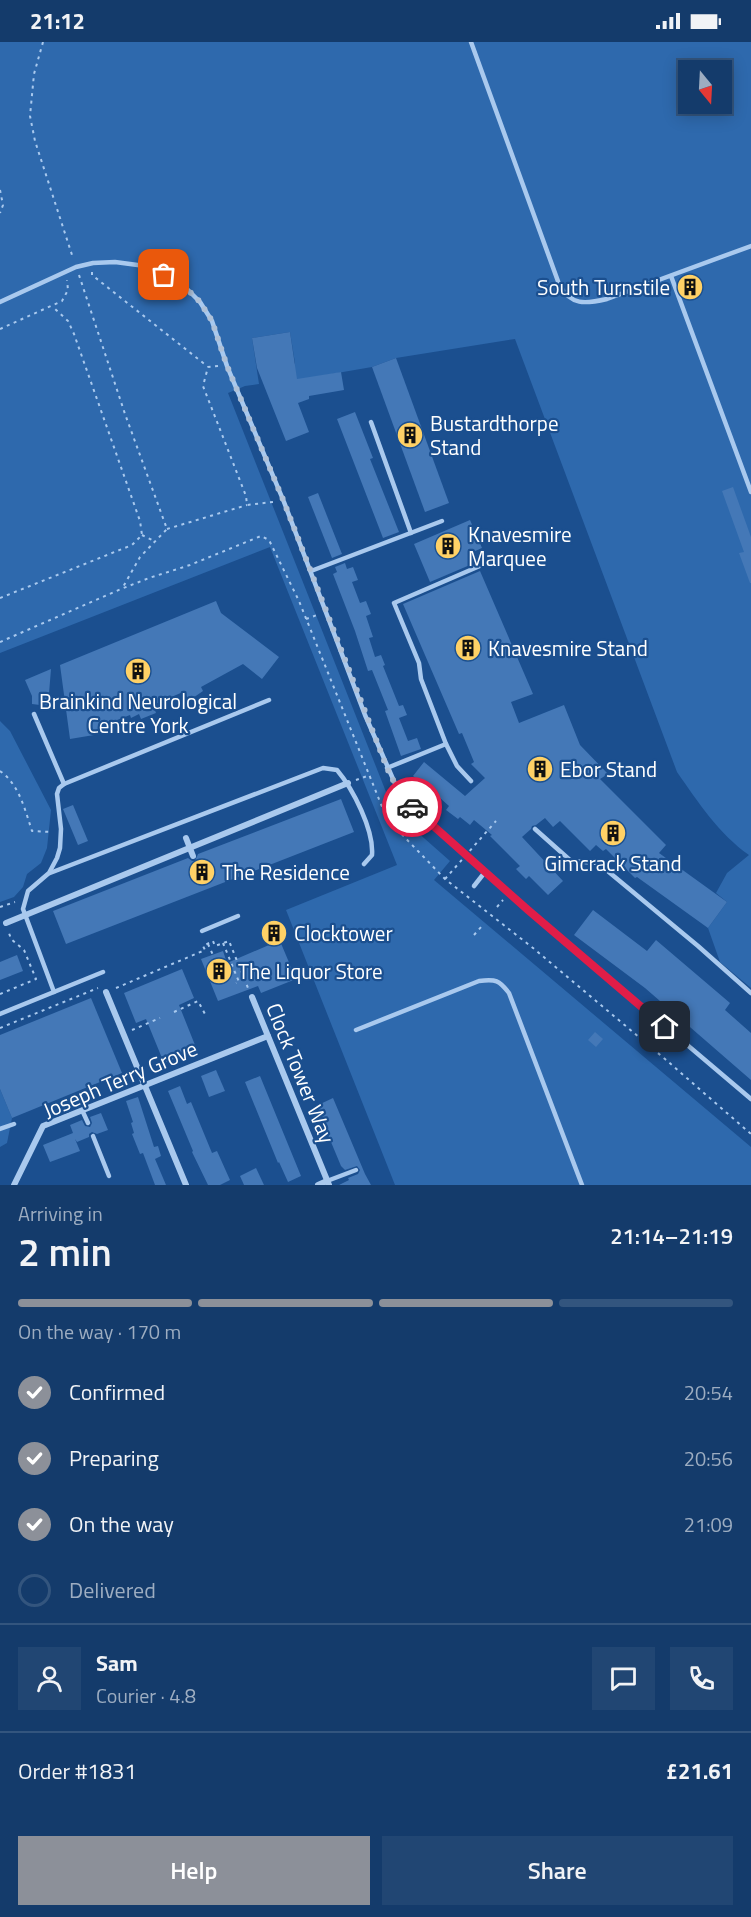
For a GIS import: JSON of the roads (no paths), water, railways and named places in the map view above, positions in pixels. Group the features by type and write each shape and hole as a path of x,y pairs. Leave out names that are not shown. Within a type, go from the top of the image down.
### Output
{"street":[{"path":"6,923 348,783"},
{"path":"186,838 193,856"},
{"path":"106,992 186,1185"},
{"name":"Clock Tower Way","path":"252,996 328,1183"},
{"name":"Joseph Terry Grove","path":"14,1185 43,1126 268,1036"},
{"path":"318,1185 328,1183"}],"lane":[{"path":"471,42 553,268 565,295 575,302 591,303 607,299 751,246"},
{"path":"0,302 76,267 93,263 115,262 145,266 183,285 200,302 212,321 227,366 284,502 387,768 397,788 407,802 485,872 751,1099"},
{"path":"670,276 751,492"},
{"path":"371,422 411,533"},
{"path":"311,571 442,521"},
{"path":"471,781 457,765 446,744 421,679 419,663 394,603 482,566"},
{"path":"49,873 60,848 61,832 57,794 59,788 64,784 268,700"},
{"path":"34,714 64,784"},
{"path":"387,768 446,744"},
{"path":"54,992 23,909 28,891 49,873 322,768 337,770 348,783 373,845 372,855 364,864"},
{"path":"535,829 571,861 597,863 751,993"},
{"path":"474,886 485,872"},
{"path":"202,931 238,916"},
{"path":"0,1014 103,972"},
{"path":"356,1030 479,981 492,979 501,982 510,993 582,1185"},
{"path":"82,1110 88,1123"},
{"path":"0,1130 14,1124"},
{"path":"93,1136 108,1176"},
{"path":"328,1183 356,1170"}],"place":[{"name":"South Turnstile","path":"690,287"},
{"name":"Bustardthorpe Stand","path":"410,435"},
{"name":"Knavesmire Marquee","path":"448,546"},
{"name":"Knavesmire Stand","path":"468,648"},
{"name":"Brainkind Neurological Centre York","path":"138,671"},
{"name":"Ebor Stand","path":"540,769"},
{"name":"Gimcrack Stand","path":"613,833"},
{"name":"The Residence","path":"202,872"},
{"name":"Clocktower","path":"274,933"},
{"name":"The Liquor Store","path":"219,971"}]}
